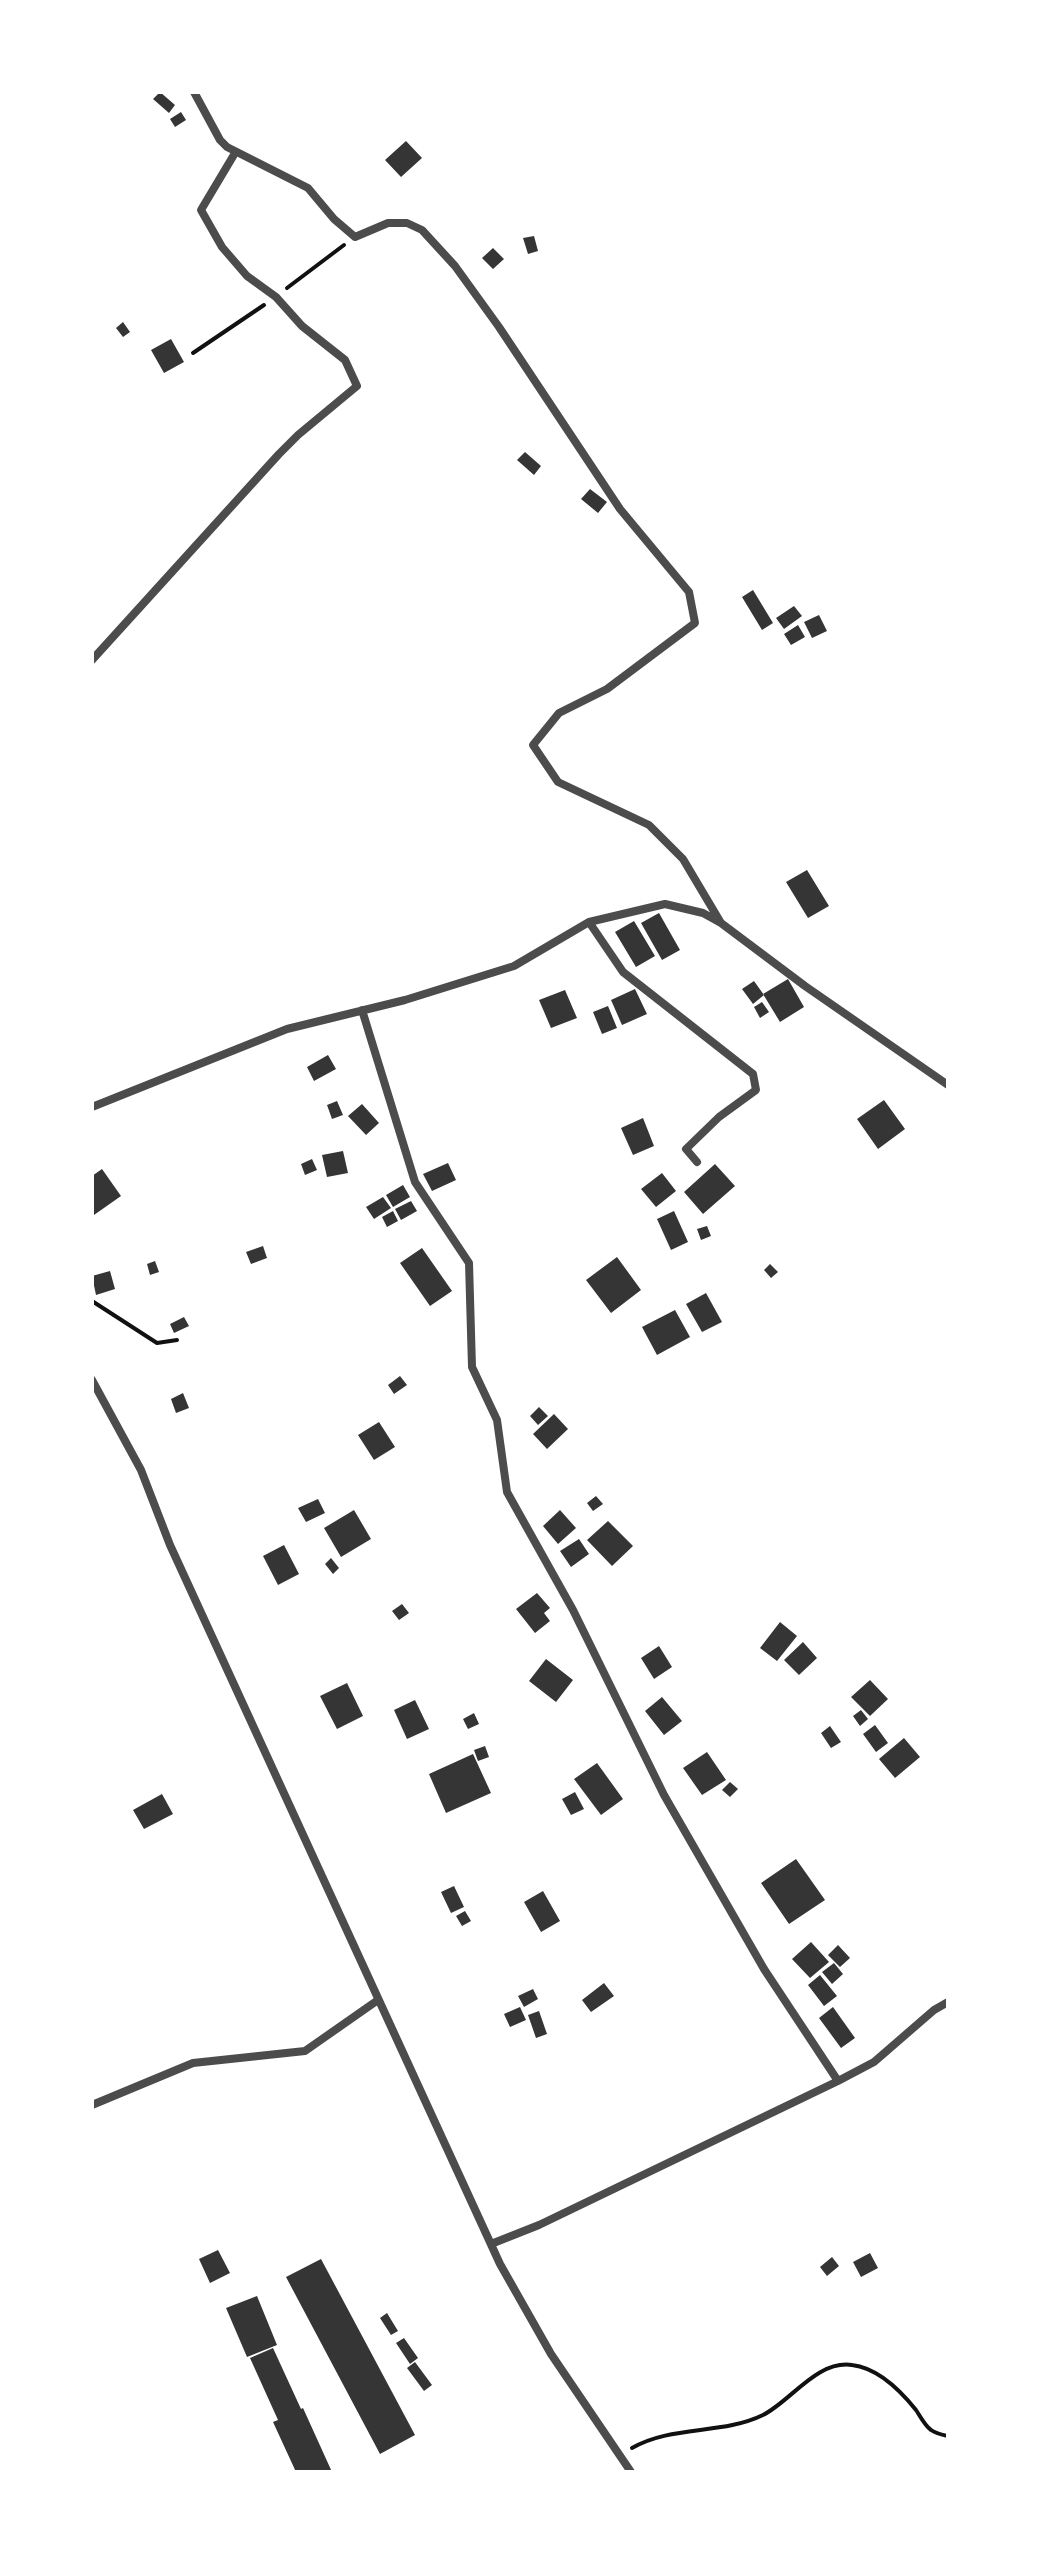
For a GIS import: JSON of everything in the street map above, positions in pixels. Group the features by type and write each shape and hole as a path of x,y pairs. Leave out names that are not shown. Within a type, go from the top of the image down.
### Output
{"street":[{"path":"194,92 220,140 235,153 308,188 334,219 355,237 388,223 407,223 422,230 455,266 499,327 620,509 689,592 695,623 607,689 559,713 533,745 558,782 649,825 683,859 721,923"},
{"path":"92,660 279,454 357,386 345,360 302,326 276,297 247,276 222,247 201,210 235,153"},
{"path":"92,1107 287,1029 433,992 514,966 589,922 665,904 703,913 721,923 805,986 948,1085"},
{"path":"589,922 623,972 753,1074 756,1090 719,1117 686,1149 697,1162"},
{"path":"362,1010 415,1182 469,1263 472,1367 497,1420 507,1492 573,1610 664,1795 764,1969 838,2081"},
{"path":"92,1380 141,1470 170,1545 491,2244 551,2354 631,2472"},
{"path":"92,2105 193,2063 305,2051 378,2000"},
{"path":"491,2244 539,2225 874,2062 934,2010 948,2002"}],"path":[{"path":"92,1301 157,1343 177,1340"},
{"path":"620,2456 641,2443 698,2429 729,2427 763,2415 828,2368 851,2365 881,2375 931,2430 948,2436"}],"building":[{"path":"160,92 175,105 169,113 153,99"},
{"path":"181,112 186,120 175,127 170,119"},
{"path":"406,141 422,158 401,177 385,160"},
{"path":"534,236 538,251 528,254 523,238"},
{"path":"493,248 504,259 493,269 482,258"},
{"path":"123,322 130,332 123,337 116,328"},
{"path":"171,339 184,362 164,373 151,350"},
{"path":"525,452 541,466 534,475 517,460"},
{"path":"590,489 607,502 598,513 581,499"},
{"path":"753,590 773,623 762,630 742,597"},
{"path":"794,606 802,616 784,629 776,618"},
{"path":"819,615 827,631 812,638 804,622"},
{"path":"798,625 805,637 791,645 784,634"},
{"path":"807,870 829,906 808,918 786,882"},
{"path":"659,913 680,950 662,960 641,923"},
{"path":"634,921 655,956 636,967 615,932"},
{"path":"788,979 804,1007 780,1022 763,994"},
{"path":"754,981 764,995 753,1004 742,989"},
{"path":"635,989 647,1014 622,1025 611,1000"},
{"path":"565,990 577,1018 551,1028 539,1000"},
{"path":"762,1002 769,1012 760,1018 754,1007"},
{"path":"608,1006 617,1028 602,1034 593,1012"},
{"path":"328,1055 336,1069 314,1081 307,1067"},
{"path":"884,1100 905,1129 878,1149 857,1119"},
{"path":"337,1101 343,1115 332,1119 327,1105"},
{"path":"362,1104 379,1123 366,1135 348,1116"},
{"path":"643,1118 654,1146 633,1155 621,1128"},
{"path":"343,1151 348,1173 327,1177 322,1155"},
{"path":"312,1159 317,1170 305,1175 301,1164"},
{"path":"448,1163 456,1180 432,1191 423,1174"},
{"path":"715,1164 735,1186 703,1214 684,1192"},
{"path":"102,1169 121,1196 94,1215 92,1176"},
{"path":"662,1173 676,1191 656,1207 641,1189"},
{"path":"403,1185 410,1197 393,1207 386,1195"},
{"path":"383,1197 391,1208 374,1219 366,1207"},
{"path":"411,1201 417,1211 401,1220 395,1209"},
{"path":"393,1211 398,1221 387,1227 382,1217"},
{"path":"674,1211 688,1242 671,1250 657,1219"},
{"path":"707,1226 711,1236 701,1240 697,1229"},
{"path":"263,1246 267,1258 251,1264 246,1252"},
{"path":"422,1248 452,1291 430,1306 400,1263"},
{"path":"617,1257 641,1290 611,1313 586,1280"},
{"path":"155,1261 159,1272 150,1275 147,1264"},
{"path":"770,1264 778,1272 771,1278 764,1270"},
{"path":"110,1271 115,1289 96,1295 92,1276"},
{"path":"706,1293 722,1322 702,1332 686,1304"},
{"path":"675,1310 690,1337 657,1355 642,1327"},
{"path":"184,1317 189,1326 174,1333 170,1324"},
{"path":"400,1376 407,1385 394,1394 388,1385"},
{"path":"183,1393 189,1408 176,1413 171,1399"},
{"path":"539,1407 548,1416 538,1425 530,1416"},
{"path":"554,1414 568,1429 547,1449 533,1434"},
{"path":"379,1422 395,1447 374,1460 358,1435"},
{"path":"596,1496 603,1504 593,1511 587,1503"},
{"path":"318,1499 325,1513 306,1522 298,1508"},
{"path":"354,1510 371,1539 341,1557 324,1528"},
{"path":"560,1510 576,1528 558,1544 543,1526"},
{"path":"608,1521 633,1546 612,1566 587,1540"},
{"path":"579,1539 589,1554 571,1567 560,1551"},
{"path":"284,1545 299,1574 278,1585 263,1556"},
{"path":"331,1558 339,1568 333,1574 325,1564"},
{"path":"537,1593 550,1608 544,1613 550,1621 535,1633 516,1609"},
{"path":"402,1604 409,1613 399,1620 392,1611"},
{"path":"780,1622 797,1636 777,1661 760,1648"},
{"path":"803,1642 817,1658 799,1675 784,1660"},
{"path":"659,1646 672,1667 654,1679 641,1658"},
{"path":"546,1659 573,1680 556,1702 529,1681"},
{"path":"870,1680 888,1699 870,1716 851,1697"},
{"path":"347,1683 363,1716 337,1729 320,1696"},
{"path":"662,1697 682,1721 664,1735 645,1711"},
{"path":"415,1700 429,1729 407,1739 394,1710"},
{"path":"861,1710 868,1719 860,1726 853,1716"},
{"path":"474,1713 479,1724 468,1729 463,1719"},
{"path":"875,1725 888,1743 876,1752 863,1734"},
{"path":"830,1726 841,1742 831,1748 821,1733"},
{"path":"904,1738 920,1757 895,1778 879,1759"},
{"path":"485,1746 489,1757 478,1761 474,1750"},
{"path":"707,1752 726,1780 702,1795 683,1768"},
{"path":"473,1754 491,1793 446,1813 429,1774"},
{"path":"597,1763 623,1799 601,1815 574,1779"},
{"path":"730,1782 738,1789 730,1797 722,1790"},
{"path":"575,1792 584,1809 571,1815 562,1799"},
{"path":"162,1794 173,1814 144,1829 133,1810"},
{"path":"796,1859 825,1900 789,1924 761,1883"},
{"path":"454,1886 464,1907 451,1913 441,1892"},
{"path":"543,1891 560,1921 541,1932 524,1902"},
{"path":"465,1911 471,1921 462,1926 456,1916"},
{"path":"811,1942 829,1962 810,1978 792,1959"},
{"path":"838,1945 850,1958 840,1967 828,1955"},
{"path":"834,1963 843,1974 832,1984 822,1972"},
{"path":"820,1975 837,1996 824,2006 808,1985"},
{"path":"604,1983 614,1996 591,2012 582,2000"},
{"path":"533,1989 538,1999 524,2007 518,1996"},
{"path":"520,2007 526,2020 510,2027 504,2014"},
{"path":"833,2007 855,2038 841,2048 819,2018"},
{"path":"539,2011 547,2034 536,2038 528,2015"},
{"path":"218,2250 230,2273 210,2283 199,2259"},
{"path":"870,2253 878,2268 861,2277 853,2262"},
{"path":"832,2257 839,2266 827,2276 820,2267"},
{"path":"321,2259 415,2435 380,2454 286,2277"},
{"path":"257,2296 277,2345 247,2357 226,2308"},
{"path":"387,2313 398,2331 391,2335 380,2318"},
{"path":"404,2338 418,2358 410,2364 396,2343"},
{"path":"273,2348 332,2472 296,2472 273,2422 278,2420 250,2358"},
{"path":"415,2362 432,2385 424,2391 407,2368"}]}
